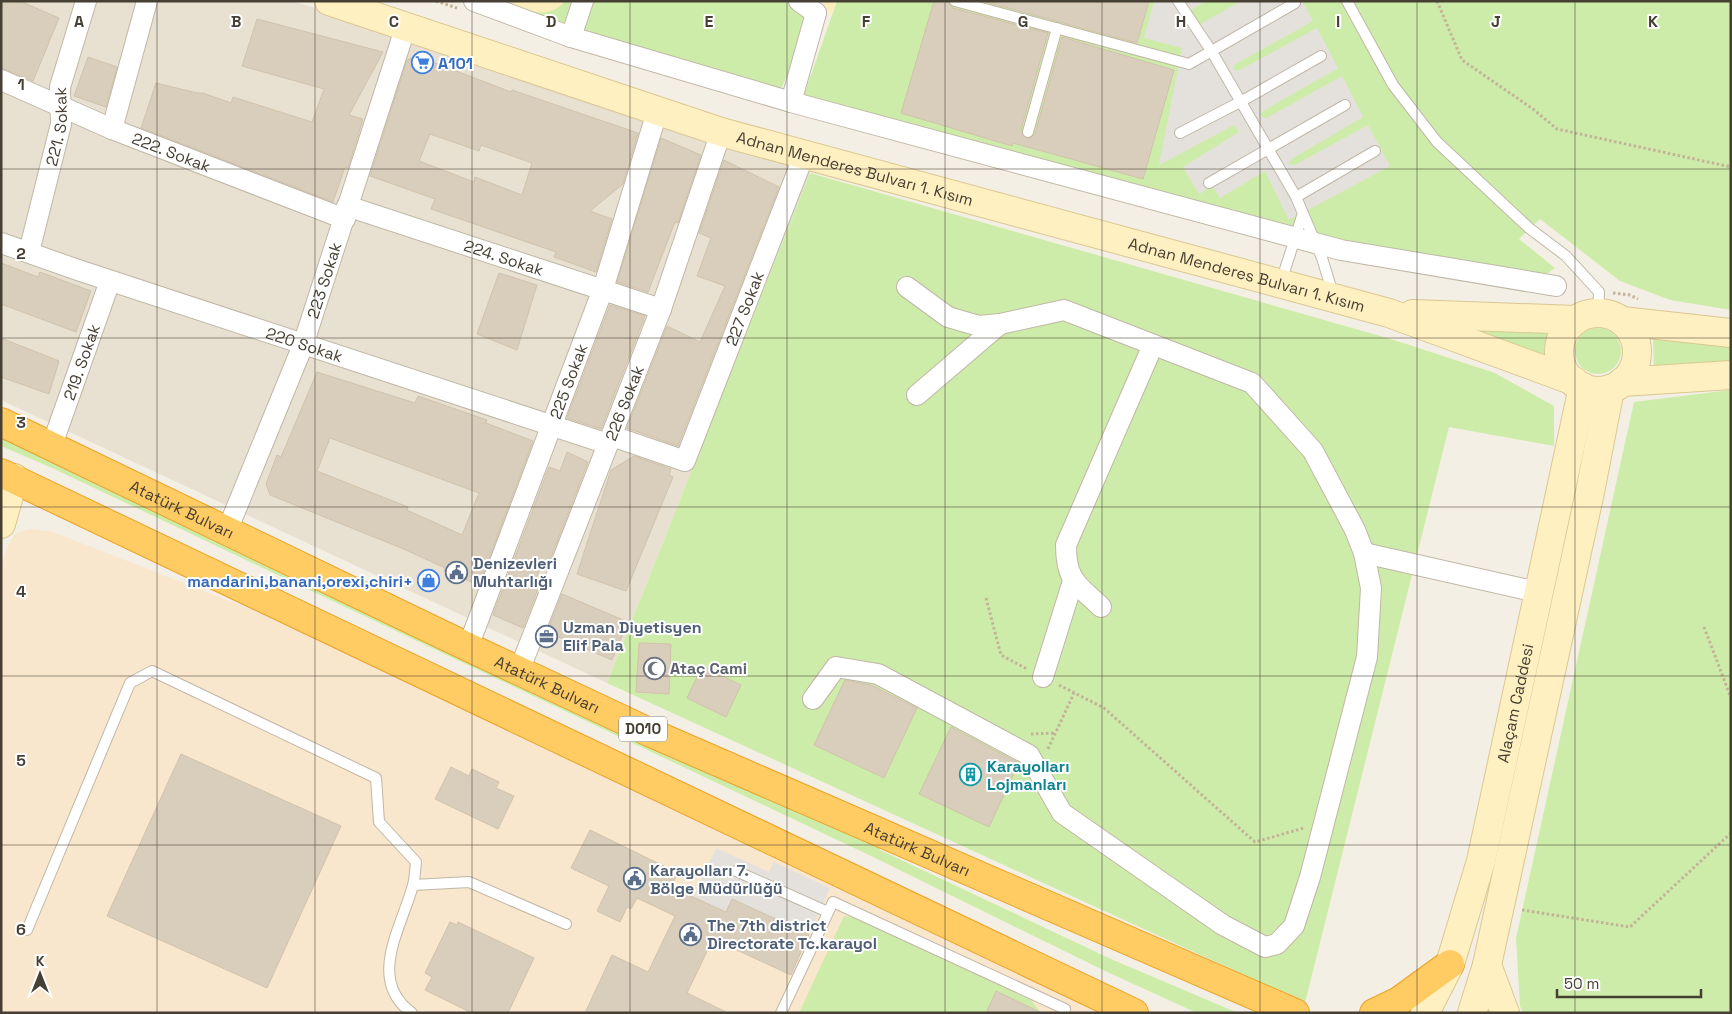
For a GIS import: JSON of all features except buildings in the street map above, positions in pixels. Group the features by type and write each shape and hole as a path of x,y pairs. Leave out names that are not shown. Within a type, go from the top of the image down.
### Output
{"highway":[{"name":"Atatürk Bulvarı","path":"1,422 52,445 468,648 649,732 1295,1013"},
{"name":"D010","path":"7,475 1134,1013"},
{"path":"1374,1013 1400,1001 1450,964"}],"main road":[{"name":"Adnan Menderes Bulvarı 1. Kısım","path":"329,1 721,132 1389,313 1578,384"},
{"name":"Adnan Menderes Bulvarı 1. Kısım","path":"1389,313 1599,318 1731,333"},
{"path":"1616,386 1632,372 1637,352 1635,338 1599,318 1564,333 1560,350 1565,371 1578,384 1595,390 1616,386 1731,375"},
{"name":"Alaçam Caddesi","path":"1425,1013 1450,964 1482,862 1538,592 1578,384"},
{"name":"Alaçam Caddesi","path":"1472,1013 1487,965 1590,492 1616,386"},
{"path":"1,524 7,475"},
{"path":"1487,965 1505,1013"}],"street":[{"name":"221. Sokak","path":"29,252 61,124 60,87 86,1"},
{"path":"112,129 147,1"},
{"path":"474,1 571,37 791,102 1341,250 1556,286"},
{"path":"571,37 583,1"},
{"path":"791,102 816,13 799,1"},
{"name":"223 Sokak","path":"227,531 303,345 406,26"},
{"name":"222. Sokak","path":"1,80 112,129 346,213"},
{"name":"225 Sokak","path":"468,648 602,289 657,112"},
{"name":"226 Sokak","path":"519,671 661,309 721,132"},
{"name":"227 Sokak","path":"685,461 804,155"},
{"name":"224. Sokak","path":"346,213 602,289 661,309"},
{"name":"220 Sokak","path":"1,243 303,345 550,425 685,461"},
{"name":"219. Sokak","path":"52,445 110,281"},
{"path":"813,699 836,667 878,674 1028,755 1062,813 1224,925 1265,947 1277,944 1294,926 1324,822 1367,657 1371,588 1364,553 1355,530 1313,451 1252,383 1064,310 1000,324 979,326 948,317 907,287"},
{"path":"918,395 1000,324"},
{"path":"1101,607 1074,581 1066,567 1066,545 1153,345"},
{"path":"1364,553 1538,592"},
{"path":"1043,677 1074,581"}],"lane":[{"path":"955,1 1189,64 1295,3"},
{"path":"1178,1 1212,52 1296,197 1316,243 1333,297"},
{"path":"1347,1 1393,84 1437,142 1529,228 1566,256 1599,292 1599,318"},
{"path":"1028,132 1057,28"},
{"path":"1180,133 1242,102 1321,56"},
{"path":"1209,183 1345,105"},
{"path":"1296,197 1375,151"},
{"path":"1281,283 1303,213"},
{"path":"27,930 130,682 152,671 376,778 379,822 416,862 413,885 397,926 389,967 390,987 400,1005 412,1013"},
{"path":"736,871 828,912"},
{"path":"413,885 469,882 566,924"},
{"path":"781,1013 833,902 1065,1009 1064,1013"}],"path":[{"path":"1437,1 1462,60 1533,109 1557,129 1731,167"},
{"path":"986,598 1001,655 1104,708 1254,842 1324,822"},
{"path":"1704,627 1731,698"},
{"path":"1037,771 1074,693"},
{"path":"1500,906 1630,927 1731,833"}],"shaded area":[{"path":"1,1 292,1 414,37 810,173 607,683 1,400"},
{"path":"1154,1 1207,1 1190,10 1199,25 1241,1 1302,1 1313,21 1234,65 1233,69 1238,71 1317,28 1338,68 1260,114 1262,117 1267,118 1342,76 1363,117 1293,158 1288,164 1295,165 1368,125 1390,166 1289,220 1265,171 1220,198 1213,186 1199,194 1183,167 1239,132 1234,125 1159,165 1182,48 1144,38"},
{"name":"Karayolları 7. Bölge Müdürlüğü","path":"29,529 53,532 250,609 779,853 1105,1013 1,1013 1,569 8,545 16,533"},
{"path":"716,848 769,872 774,862 830,888 809,934 732,899 726,912 693,897"}],"green space":[{"path":"491,1 786,1 812,13 780,92 609,43"},
{"path":"837,1 1731,1 1731,310 1670,300 1620,281 1540,219 1519,239 1555,268 1542,277 1304,232 804,95"},
{"path":"810,173 1394,340 1495,373 1554,406 1554,446 1449,427 1305,1003 607,683"},
{"path":"1440,324 1550,331 1544,349 1545,368"},
{"path":"1598,328 1611,332 1617,338 1621,351 1617,364 1611,370 1598,374 1585,370 1579,364 1575,351 1579,338 1585,332"},
{"path":"1653,334 1731,343 1731,363 1654,370"},
{"path":"1731,390 1731,1013 1523,1013 1520,1006 1516,938 1634,402"},
{"path":"1,436 878,846 880,850 1111,959 1238,1013 1197,1013 1105,971 871,856 52,468 1,446"},
{"path":"844,916 861,919 1031,1000 1041,1013 799,1013"}],"sand":[{"path":"505,1 565,1 551,11 536,12"},
{"path":"820,1 837,1 831,16 824,3"}],"place":[{"name":"A101","path":"422,63"},
{"name":"Denizevleri Muhtarlığı","path":"457,572"},
{"name":"mandarini,banani,orexi,chiri+","path":"429,581"},
{"name":"Uzman Diyetisyen Elif Pala","path":"547,636"},
{"name":"Ataç Cami","path":"654,668"},
{"name":"Karayolları Lojmanları","path":"971,775"},
{"name":"Karayolları 7. Bölge Müdürlüğü","path":"634,879"},
{"name":"The 7th district Directorate Tc.karayol","path":"691,934"}]}
